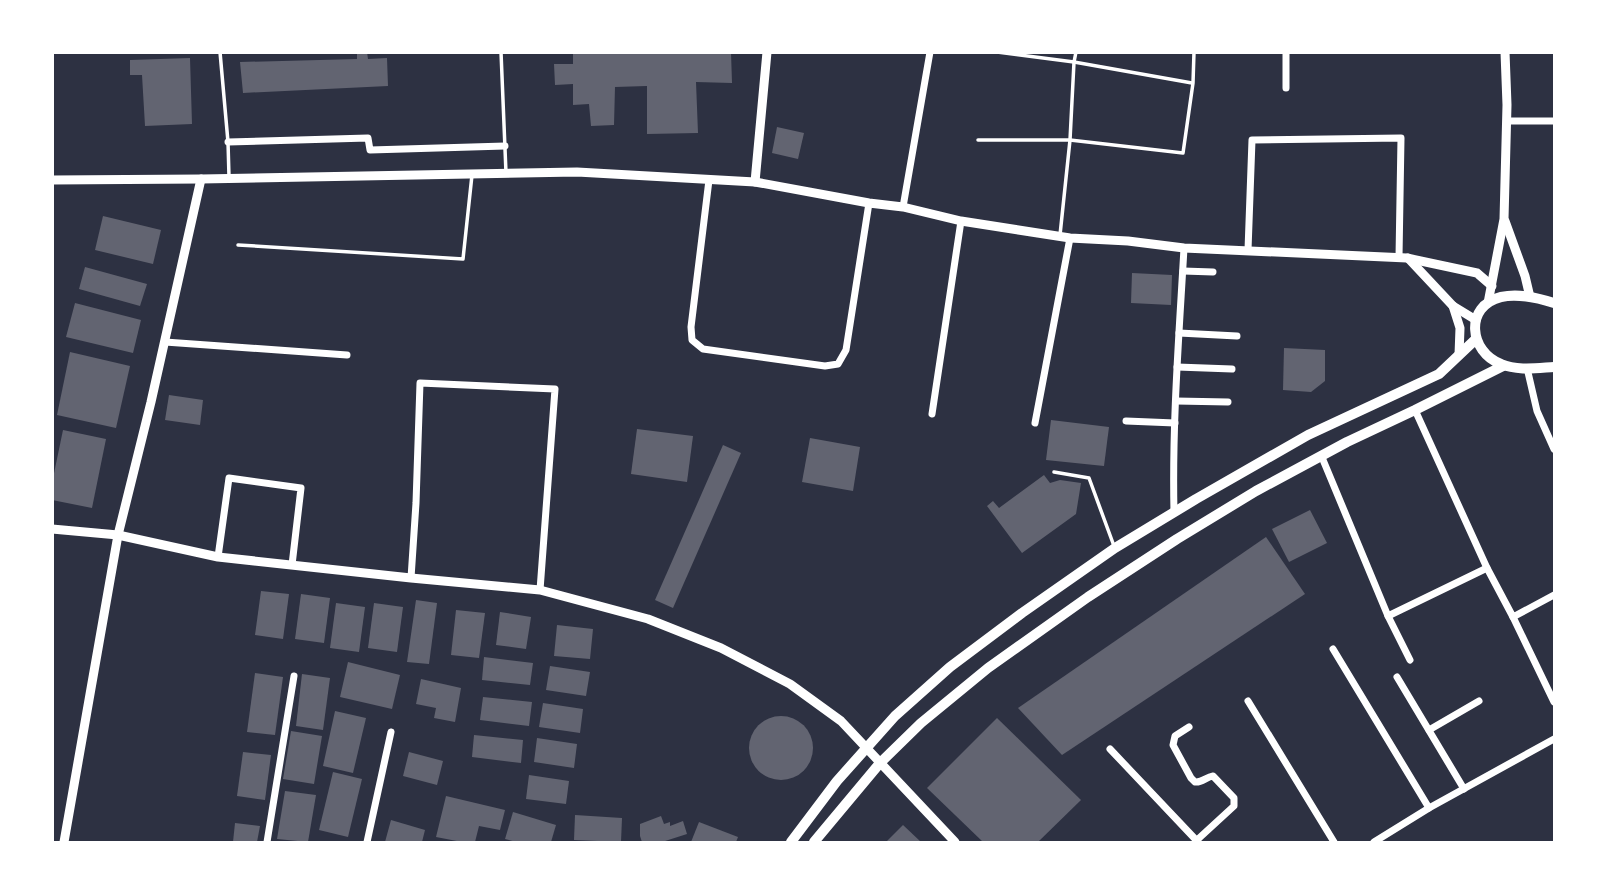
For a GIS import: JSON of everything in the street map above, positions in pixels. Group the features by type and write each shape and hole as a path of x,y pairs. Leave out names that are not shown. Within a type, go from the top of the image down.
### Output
{"main road":[{"path":"1555,303 1530,297 1500,298 1488,303 1476,320 1476,339 1483,352 1492,360 1503,366 1555,368"},
{"path":"791,842 837,781 895,716 950,667 1022,613 1115,548 1307,435 1438,374 1476,339"},
{"path":"814,842 880,763 921,723 988,668 1088,597 1256,491 1347,442 1503,366"}],"street":[{"path":"755,182 766,52"},
{"path":"1286,52 1286,88"},
{"path":"1488,303 1504,219 1507,121 1505,52"},
{"path":"903,207 931,54"},
{"path":"1507,121 1555,121"},
{"path":"228,142 368,138 370,150 505,146"},
{"path":"1248,250 1252,140 1401,138 1403,258 1453,306 1476,320"},
{"path":"52,180 577,172 755,182 903,207 961,221 1065,237 1184,247 1403,258 1477,274 1492,286"},
{"path":"67,842 118,536 201,179"},
{"path":"709,180 691,327 692,340 703,349 825,366 838,364 846,350 869,203"},
{"path":"1504,219 1530,297"},
{"path":"932,414 961,221"},
{"path":"1035,423 1065,237"},
{"path":"1174,512 1177,367 1184,247"},
{"path":"1183,271 1213,272"},
{"path":"1453,306 1460,328 1459,355"},
{"path":"1179,333 1237,336"},
{"path":"165,342 347,355"},
{"path":"1177,367 1232,369"},
{"path":"1527,368 1537,411 1555,449"},
{"path":"411,578 420,383 555,388 540,590"},
{"path":"1176,401 1228,402"},
{"path":"1415,410 1487,568 1555,702"},
{"path":"1126,421 1175,423"},
{"path":"1321,456 1388,616 1410,660"},
{"path":"218,557 229,478 301,488 292,565"},
{"path":"52,529 118,536 218,557 540,590 648,619 721,648 790,684 841,722 955,842"},
{"path":"1388,616 1487,568"},
{"path":"1513,617 1555,595"},
{"path":"1333,649 1429,808"},
{"path":"267,842 294,676"},
{"path":"1397,677 1464,789"},
{"path":"1248,701 1334,842"},
{"path":"1429,730 1479,701"},
{"path":"1110,749 1198,841 1234,806 1235,801 1213,776 1200,783 1191,778 1173,745 1175,736 1189,727"},
{"path":"367,842 391,732"},
{"path":"1374,842 1429,808 1555,739"}],"lane":[{"path":"220,52 229,179"},
{"path":"501,52 506,173"},
{"path":"997,52 1074,62 1193,83"},
{"path":"1065,237 1076,52"},
{"path":"978,140 1070,140 1183,153 1193,83 1194,52"},
{"path":"238,245 463,258 473,174"},
{"path":"1054,471 1089,478 1115,548"}],"building":[{"path":"357,52 367,52 368,59 387,58 388,86 243,93 240,62 357,59"},
{"path":"573,52 731,52 732,83 696,82 698,133 647,134 647,86 615,87 614,125 591,126 589,104 573,105 573,84 555,85 554,64 573,64"},
{"path":"190,58 192,124 145,126 142,75 130,75 130,60"},
{"path":"777,127 804,133 798,159 772,153"},
{"path":"103,216 161,230 153,264 95,250"},
{"path":"85,267 147,284 140,306 79,289"},
{"path":"1132,273 1172,275 1171,305 1131,303"},
{"path":"75,303 141,320 133,353 66,337"},
{"path":"1284,348 1325,350 1325,381 1311,392 1283,390"},
{"path":"70,352 130,366 116,428 57,415"},
{"path":"169,395 203,400 200,425 165,420"},
{"path":"1051,420 1109,427 1104,466 1046,460"},
{"path":"637,429 693,436 687,482 631,474"},
{"path":"63,430 106,439 92,508 52,500 52,483"},
{"path":"810,438 860,447 853,491 802,482"},
{"path":"723,445 741,453 673,608 655,600"},
{"path":"1044,475 1050,483 1060,480 1081,483 1076,514 1022,553 987,506 993,501 999,508"},
{"path":"1310,510 1327,543 1289,562 1272,529"},
{"path":"1266,537 1305,594 1062,755 1018,708"},
{"path":"261,591 289,594 283,639 255,635"},
{"path":"301,594 330,598 324,643 295,639"},
{"path":"416,600 437,603 429,664 407,662"},
{"path":"336,603 365,607 359,652 330,648"},
{"path":"374,603 403,607 397,652 368,648"},
{"path":"456,610 485,613 479,658 451,655"},
{"path":"500,612 531,617 526,649 496,645"},
{"path":"557,625 593,629 590,659 554,656"},
{"path":"484,657 533,663 530,685 482,680"},
{"path":"348,662 400,675 392,709 340,697"},
{"path":"550,666 590,672 586,696 546,690"},
{"path":"255,673 283,677 275,735 247,732"},
{"path":"302,674 330,678 323,730 296,726"},
{"path":"421,679 461,688 455,722 434,718 436,708 416,704"},
{"path":"483,697 532,702 529,726 480,720"},
{"path":"543,703 583,709 580,733 539,727"},
{"path":"335,711 366,718 353,773 323,766"},
{"path":"775,716 787,716 804,725 811,736 811,760 804,771 787,780 775,780 763,775 754,766 749,754 749,742 754,730 763,721"},
{"path":"997,718 1081,800 1038,842 983,842 927,788"},
{"path":"291,731 322,736 314,784 283,779"},
{"path":"474,735 523,740 521,763 472,757"},
{"path":"537,738 577,744 574,768 534,762"},
{"path":"243,752 271,755 265,800 237,796"},
{"path":"409,752 443,761 437,785 403,776"},
{"path":"333,772 362,779 348,837 319,830"},
{"path":"529,775 569,781 566,804 526,799"},
{"path":"285,791 316,795 308,842 277,839"},
{"path":"446,796 505,810 500,830 479,826 475,842 436,837"},
{"path":"513,812 556,825 551,842 516,842 505,839"},
{"path":"575,815 622,818 621,842 574,840"},
{"path":"661,816 664,824 670,822 670,826 683,821 687,834 662,842 642,842 640,824"},
{"path":"391,820 425,830 422,842 385,842"},
{"path":"699,822 738,837 736,842 691,842"},
{"path":"235,823 260,826 257,842 233,842"},
{"path":"903,825 921,842 886,842"}]}
